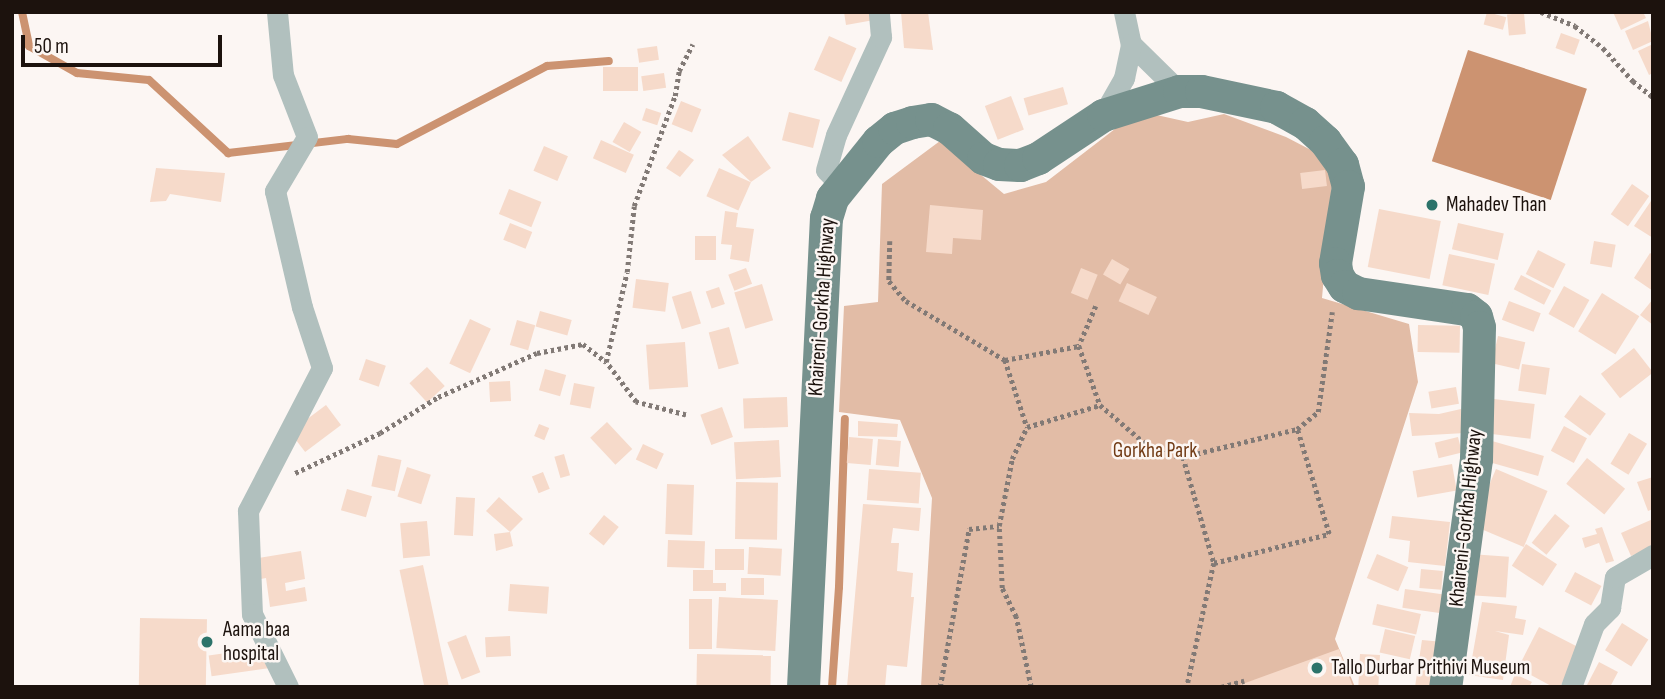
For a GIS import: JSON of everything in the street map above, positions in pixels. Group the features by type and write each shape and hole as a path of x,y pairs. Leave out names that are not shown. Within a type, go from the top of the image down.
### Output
{"main road":[{"name":"Khaireni-Gorkha Highway","path":"803,687 826,218 832,198 878,141 894,128 912,122 931,119 949,128 982,158 999,164 1020,165 1038,158 1103,115 1179,91 1201,92 1276,107 1305,123 1325,141 1342,164 1348,186 1335,263 1337,275 1344,286 1358,293 1467,309 1476,316 1479,327 1476,459 1445,687"}],"street":[{"path":"277,12 284,75 307,137 275,191 302,307 322,368 247,511 253,614 288,687"},
{"path":"842,187 827,170 836,135 881,37 879,12"},
{"path":"1103,115 1124,78 1131,44 1124,12"},
{"path":"1131,44 1179,91"},
{"path":"1571,687 1594,624 1610,608 1615,577 1653,555"}],"path":[{"path":"1541,12 1575,26 1603,48 1633,81 1653,97"},
{"path":"606,362 626,272 634,206 675,96 679,71 693,44"},
{"path":"890,241 889,281 906,301 1004,360 1027,427 1012,459 999,526 1002,588 1016,617 1031,687"},
{"path":"1096,306 1079,346 1100,405 1154,451 1183,457 1297,429 1318,412 1337,275"},
{"path":"286,478 380,433 399,418 438,397 537,353 583,344 606,362 636,402 686,415"},
{"path":"1004,360 1079,346"},
{"path":"1027,427 1100,405"},
{"path":"1214,564 1329,534 1297,429"},
{"path":"1183,457 1214,564 1188,687"},
{"path":"940,687 969,528 999,526"},
{"path":"1221,687 1244,681"}],"green space":[{"name":"Gorkha Park","path":"1152,114 1188,122 1224,114 1286,137 1311,150 1333,175 1322,298 1409,324 1418,382 1335,639 1355,687 921,687 932,498 900,420 839,412 844,306 878,302 882,184 940,141 1004,194 1046,182 1124,122"}],"shaded area":[{"path":"1468,50 1587,89 1551,200 1432,161"}],"building":[{"path":"844,12 873,12 874,20 846,25"},
{"path":"901,12 928,12 933,50 904,48"},
{"path":"1487,12 1506,17 1503,30 1484,25"},
{"path":"1613,12 1643,12 1646,18 1621,30"},
{"path":"1524,13 1526,34 1509,35 1507,14"},
{"path":"1648,21 1653,41 1633,50 1625,31"},
{"path":"1561,33 1580,40 1574,55 1556,48"},
{"path":"829,36 856,48 841,82 814,70"},
{"path":"1653,44 1653,73 1649,75 1638,51"},
{"path":"657,46 659,60 639,63 637,49"},
{"path":"603,67 638,67 638,91 603,91"},
{"path":"664,73 666,88 643,91 641,76"},
{"path":"1063,87 1068,104 1029,116 1024,98"},
{"path":"1011,96 1024,130 998,140 985,106"},
{"path":"681,101 701,109 692,132 672,124"},
{"path":"646,108 661,113 657,125 642,120"},
{"path":"789,112 820,120 813,148 782,140"},
{"path":"624,122 641,132 630,152 612,142"},
{"path":"748,136 771,168 751,182 722,155"},
{"path":"601,140 634,155 626,173 593,158"},
{"path":"544,146 568,156 557,181 533,171"},
{"path":"679,150 694,160 680,177 666,168"},
{"path":"156,168 225,173 221,202 170,194 166,201 150,202"},
{"path":"719,168 751,182 738,211 706,196"},
{"path":"1325,170 1327,186 1302,189 1300,173"},
{"path":"1632,184 1649,196 1628,226 1611,214"},
{"path":"509,189 541,202 531,227 499,214"},
{"path":"1653,198 1653,238 1634,226"},
{"path":"930,205 983,210 981,240 953,238 952,254 926,252"},
{"path":"1379,209 1441,221 1430,279 1368,267"},
{"path":"725,211 738,213 736,227 754,229 749,262 730,259 732,245 721,244"},
{"path":"510,223 532,232 526,249 503,240"},
{"path":"1458,223 1504,234 1498,260 1452,249"},
{"path":"695,236 716,236 716,260 695,260"},
{"path":"1594,241 1616,245 1612,267 1590,264"},
{"path":"1538,250 1566,264 1553,288 1526,274"},
{"path":"1650,253 1653,255 1653,291 1634,278"},
{"path":"1449,254 1495,264 1488,295 1442,285"},
{"path":"1112,259 1129,269 1120,285 1103,275"},
{"path":"746,268 752,284 734,291 728,275"},
{"path":"1081,268 1098,275 1088,300 1071,293"},
{"path":"1521,275 1551,290 1544,305 1514,289"},
{"path":"636,279 669,283 665,312 632,308"},
{"path":"1127,283 1157,297 1148,315 1119,301"},
{"path":"762,284 773,320 745,329 734,292"},
{"path":"1564,286 1589,300 1574,328 1548,314"},
{"path":"719,287 725,304 712,309 706,292"},
{"path":"691,291 701,324 682,329 672,297"},
{"path":"1602,293 1639,316 1615,354 1578,331"},
{"path":"1653,299 1653,325 1640,315"},
{"path":"1509,301 1541,313 1534,332 1502,320"},
{"path":"540,311 572,320 567,335 536,326"},
{"path":"470,319 491,329 470,373 449,363"},
{"path":"517,320 535,325 528,350 510,345"},
{"path":"1418,325 1460,326 1460,353 1418,352"},
{"path":"729,327 739,364 719,369 709,332"},
{"path":"1498,336 1525,342 1519,370 1492,363"},
{"path":"685,342 688,387 649,390 646,345"},
{"path":"1634,348 1653,372 1620,398 1601,374"},
{"path":"366,359 386,366 379,387 359,380"},
{"path":"1522,364 1550,368 1546,395 1518,391"},
{"path":"427,367 445,386 427,402 409,383"},
{"path":"545,369 566,375 560,396 539,390"},
{"path":"510,381 511,401 490,402 489,382"},
{"path":"574,383 595,387 590,409 570,405"},
{"path":"1456,387 1459,404 1431,409 1428,392"},
{"path":"1580,395 1606,414 1590,436 1564,417"},
{"path":"787,397 788,427 744,429 743,399"},
{"path":"1494,399 1535,404 1530,439 1490,434"},
{"path":"326,405 341,425 305,452 290,432"},
{"path":"722,407 733,437 711,445 700,415"},
{"path":"1461,409 1465,433 1412,436 1409,413 1439,414"},
{"path":"858,421 898,424 897,437 858,436"},
{"path":"607,422 632,449 615,465 590,438"},
{"path":"539,424 549,428 544,440 534,436"},
{"path":"1564,426 1587,438 1574,463 1551,451"},
{"path":"1629,433 1647,444 1628,475 1610,464"},
{"path":"849,437 873,439 871,465 847,463"},
{"path":"1458,437 1462,453 1439,458 1435,443"},
{"path":"878,439 901,441 899,467 876,465"},
{"path":"779,440 781,477 736,479 734,442"},
{"path":"1492,441 1544,456 1538,476 1486,461"},
{"path":"643,444 664,454 657,469 636,459"},
{"path":"564,454 570,475 560,478 554,457"},
{"path":"378,455 401,460 395,491 371,486"},
{"path":"1587,458 1625,489 1604,514 1566,484"},
{"path":"1452,464 1457,491 1417,498 1413,471"},
{"path":"407,467 431,475 421,504 397,496"},
{"path":"869,469 921,473 919,504 867,500"},
{"path":"1496,469 1548,491 1524,547 1472,525"},
{"path":"543,472 550,489 539,493 532,476"},
{"path":"1653,477 1653,509 1648,511 1637,482"},
{"path":"736,482 778,483 777,540 735,539"},
{"path":"667,484 694,485 692,535 665,534"},
{"path":"347,489 372,496 366,517 341,510"},
{"path":"456,497 475,498 473,536 454,535"},
{"path":"499,497 523,519 510,532 486,511"},
{"path":"863,504 921,508 919,531 893,528 891,543 899,543 897,571 913,573 911,597 914,597 907,667 887,665 885,687 847,687"},
{"path":"1555,514 1570,526 1546,555 1532,543"},
{"path":"604,515 619,527 604,546 589,534"},
{"path":"1392,516 1450,522 1445,566 1408,562 1410,541 1389,538"},
{"path":"1653,519 1653,547 1631,556 1621,533"},
{"path":"427,521 430,556 403,558 400,523"},
{"path":"1602,527 1614,561 1606,563 1599,543 1585,548 1582,538 1597,534 1595,529"},
{"path":"510,532 513,546 496,551 494,534"},
{"path":"668,540 705,541 704,568 667,567"},
{"path":"1526,544 1557,564 1543,586 1512,566"},
{"path":"749,547 782,549 781,576 748,574"},
{"path":"715,549 744,549 744,570 715,570"},
{"path":"301,551 305,579 285,583 286,591 305,587 307,601 270,607 266,578 250,581 247,560"},
{"path":"1377,554 1408,567 1398,591 1367,578"},
{"path":"1470,554 1509,557 1506,598 1467,595"},
{"path":"423,565 449,687 424,687 400,570"},
{"path":"1421,569 1443,571 1441,590 1419,588"},
{"path":"693,570 713,570 713,583 726,583 726,591 693,591"},
{"path":"1575,572 1601,586 1591,606 1565,591"},
{"path":"741,578 764,578 764,595 741,595"},
{"path":"510,584 549,587 547,614 508,611"},
{"path":"1405,589 1446,595 1443,614 1402,608"},
{"path":"719,597 778,600 775,651 716,648"},
{"path":"689,599 712,599 712,649 689,649"},
{"path":"1482,602 1517,606 1515,618 1526,620 1523,635 1495,631 1509,635 1503,680 1469,675"},
{"path":"1377,604 1421,614 1416,635 1372,624"},
{"path":"140,618 207,619 206,687 139,687"},
{"path":"1622,623 1648,639 1631,667 1605,650"},
{"path":"1539,627 1580,648 1560,687 1553,687 1518,668"},
{"path":"1385,629 1415,636 1410,659 1380,652"},
{"path":"466,635 480,672 462,680 447,642"},
{"path":"510,636 511,656 486,657 485,637"},
{"path":"1422,640 1454,643 1451,687 1415,687"},
{"path":"276,646 279,667 212,676 209,655"},
{"name":"Tallo Durbar Prithivi Museum","path":"1339,649 1353,687 1237,687 1237,686"},
{"path":"697,654 771,655 770,687 696,687"},
{"path":"1360,654 1380,655 1378,687 1358,687"},
{"path":"1599,662 1618,672 1610,687 1587,685"},
{"path":"1515,674 1532,682 1529,687 1510,687"}],"waterway":[{"path":"22,12 29,46 77,73 149,80 228,153 348,139 397,144 547,66 609,61"},
{"path":"832,687 839,587 845,419"}],"place":[{"name":"Mahadev Than","path":"1432,205"},
{"name":"Aama baa hospital","path":"207,642"},
{"name":"Tallo Durbar Prithivi Museum","path":"1317,668"}]}
